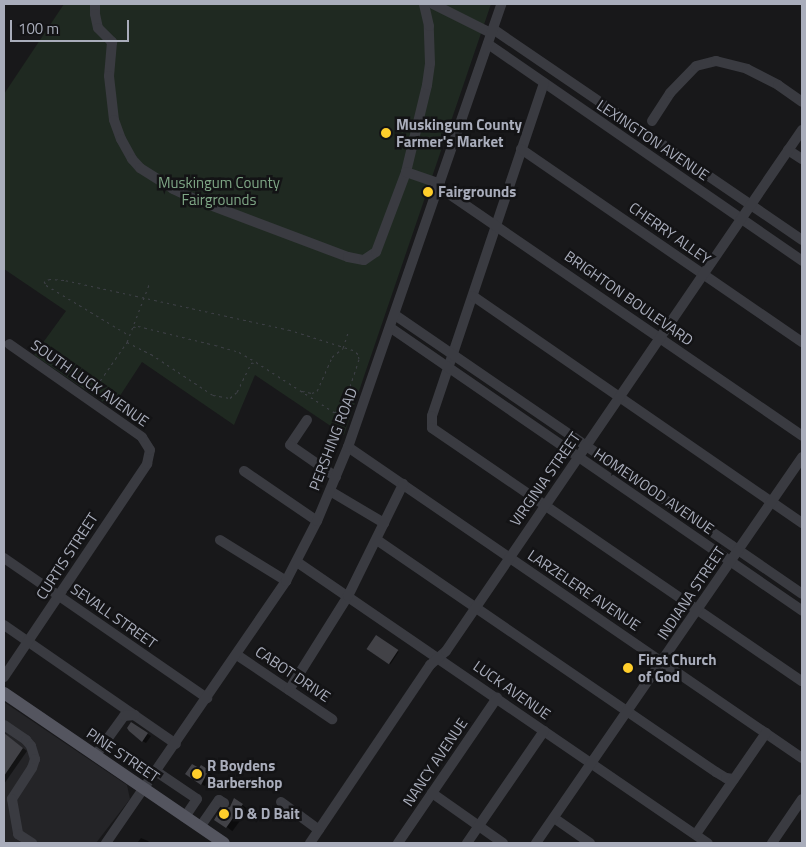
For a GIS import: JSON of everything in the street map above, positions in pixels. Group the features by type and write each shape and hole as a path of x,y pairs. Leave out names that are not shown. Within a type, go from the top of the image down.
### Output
{"main road":[{"name":"PINE STREET","path":"4,693 224,843"}],"street":[{"path":"95,4 98,28 112,42 109,76 111,103 121,139 132,159 140,168 173,189 348,257 364,260 376,252 406,172 430,63 429,26 424,4"},
{"name":"LEXINGTON AVENUE","path":"433,4 492,31 802,240"},
{"name":"PERSHING ROAD","path":"106,843 157,772 286,582 317,521 348,447 391,328 501,4"},
{"name":"LEXINGTON AVENUE","path":"488,44 802,261"},
{"path":"652,121 670,93 696,66 716,61 747,69 778,85 802,102"},
{"path":"544,83 432,416 432,428 802,681"},
{"name":"VIRGINIA STREET","path":"310,843 430,665 446,650 802,130"},
{"name":"CHERRY ALLEY","path":"521,149 802,342"},
{"path":"788,150 802,160"},
{"name":"BRIGHTON BOULEVARD","path":"406,172 439,185 802,436"},
{"path":"473,296 802,523"},
{"name":"HOMEWOOD AVENUE","path":"395,315 802,594"},
{"name":"HOMEWOOD AVENUE","path":"391,328 802,611"},
{"name":"SOUTH LUCK AVENUE","path":"9,344 142,437 150,450"},
{"path":"307,420 290,445 336,477"},
{"name":"LARZELERE AVENUE","path":"348,447 802,758"},
{"name":"CURTIS STREET","path":"4,677 147,464 150,450"},
{"name":"INDIANA STREET","path":"536,843 628,713 802,458"},
{"path":"244,471 317,521"},
{"path":"289,690 348,596 403,484"},
{"path":"330,490 384,523"},
{"path":"220,540 286,582"},
{"path":"377,540 716,772 726,778 734,779"},
{"name":"SEVALL STREET","path":"4,558 207,698"},
{"name":"LUCK AVENUE","path":"297,562 708,843"},
{"path":"4,625 176,744"},
{"name":"CABOT DRIVE","path":"237,655 332,719"},
{"name":"NANCY AVENUE","path":"398,843 497,698"},
{"path":"95,756 124,716 136,715"},
{"path":"4,725 26,740 31,746 35,759 32,768 12,798 18,834 32,843"},
{"path":"467,843 544,731"},
{"path":"696,834 766,732"},
{"path":"157,772 197,799 185,817"},
{"path":"432,793 503,843"},
{"path":"772,843 802,798"},
{"path":"200,827 219,800 224,803"},
{"path":"281,802 319,830"},
{"path":"554,818 590,843"}],"path":[{"path":"129,335 46,285 44,281 50,279 64,280 290,330 353,350 358,354 359,359 344,405 340,411 334,412 239,352 138,326 133,327"},
{"path":"87,400 126,342 150,282"},
{"path":"302,391 312,393 318,391 332,357 343,348 348,333"},
{"path":"126,342 152,354 213,395 225,399 230,398 237,392 251,364 256,362"}],"shaded area":[{"path":"4,702 127,785 130,799 96,843 4,843"}],"green space":[{"name":"Muskingum County Fairgrounds","path":"64,4 491,4 344,435 255,375 234,425 142,362 112,408 34,355 66,311 4,269 4,94"}],"building":[{"path":"376,635 398,650 389,664 366,649"},
{"path":"131,722 148,733 142,742 127,728"},
{"path":"4,733 23,748 4,776"},
{"name":"R Boydens Barbershop","path":"192,764 199,768 201,765 209,770 201,785 185,774"},
{"name":"D & D Bait","path":"234,798 243,804 226,828 214,820 220,810 230,807"}],"place":[{"name":"Muskingum County Farmer's Market","path":"386,133"},
{"name":"Fairgrounds","path":"428,192"},
{"name":"First Church of God","path":"628,668"},
{"name":"R Boydens Barbershop","path":"197,774"},
{"name":"D & D Bait","path":"224,814"}]}
